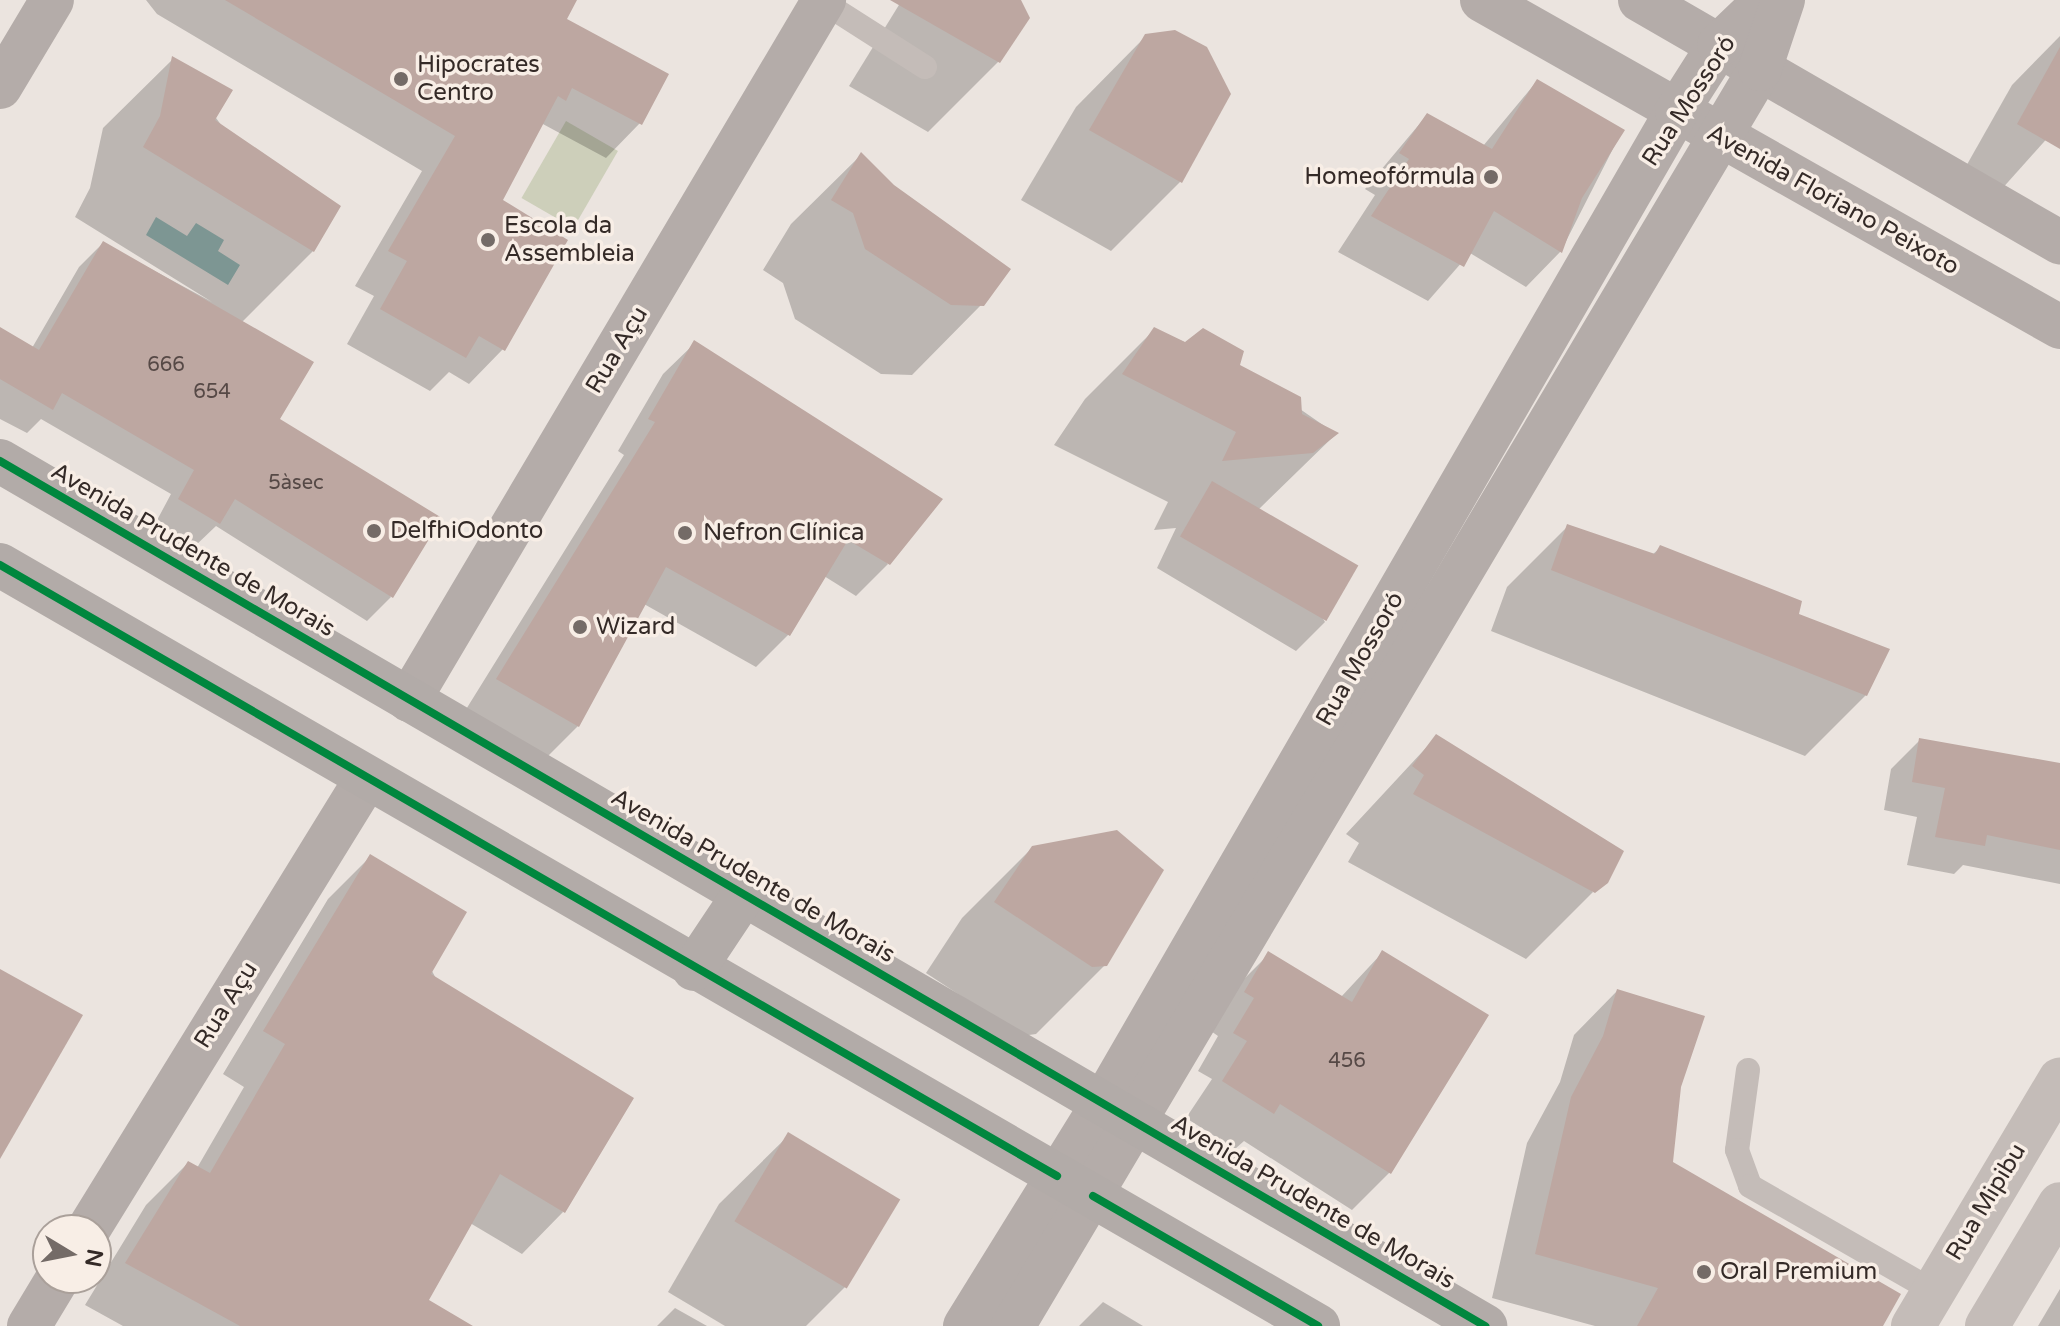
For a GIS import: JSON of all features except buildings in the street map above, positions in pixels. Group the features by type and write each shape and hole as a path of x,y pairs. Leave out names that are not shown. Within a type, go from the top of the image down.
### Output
{"main road":[{"path":"0,87 52,0"},
{"name":"Avenida Floriano Peixoto","path":"1482,0 1720,138 2060,327"},
{"path":"1640,0 2060,242"},
{"name":"Rua Mossoró","path":"1121,1112 1677,111 1719,45 1766,0"},
{"name":"Rua Mossoró","path":"965,1326 1075,1186 1121,1112 1720,138 1760,69 1783,0"},
{"name":"Rua Açu","path":"409,700 824,1"},
{"name":"Avenida Prudente de Morais","path":"0,461 1121,1112 1465,1321"},
{"path":"0,565 365,781 1318,1326"},
{"name":"Rua Açu","path":"98,1214 365,781"},
{"path":"694,969 744,894"},
{"name":"Rua Mossoró","path":"1013,1326 1075,1186"},
{"path":"29,1326 48,1294"}],"street":[{"name":"Rua Mipibu","path":"1923,1308 2060,1079"},
{"path":"1987,1326 2060,1204"}],"lane":[{"path":"824,1 925,67"},
{"path":"1748,1070 1737,1150 1750,1186 1923,1308"}],"green space":[{"path":"566,121 618,151 573,228 522,198"}],"water":[{"path":"156,217 187,236 196,223 224,240 218,251 240,265 228,285 146,235"}],"cycle path":[{"path":"0,461 1485,1326"},
{"path":"0,565 1057,1176"},
{"path":"1093,1196 1318,1326"}],"place":[{"name":"Hipocrates Centro","path":"401,79"},
{"name":"Homeofórmula","path":"1491,177"},
{"name":"Escola da Assembleia","path":"488,240"},
{"name":"DelfhiOdonto","path":"374,531"},
{"name":"Nefron Clínica","path":"685,533"},
{"name":"Wizard","path":"580,627"},
{"name":"Oral Premium","path":"1704,1272"}]}
